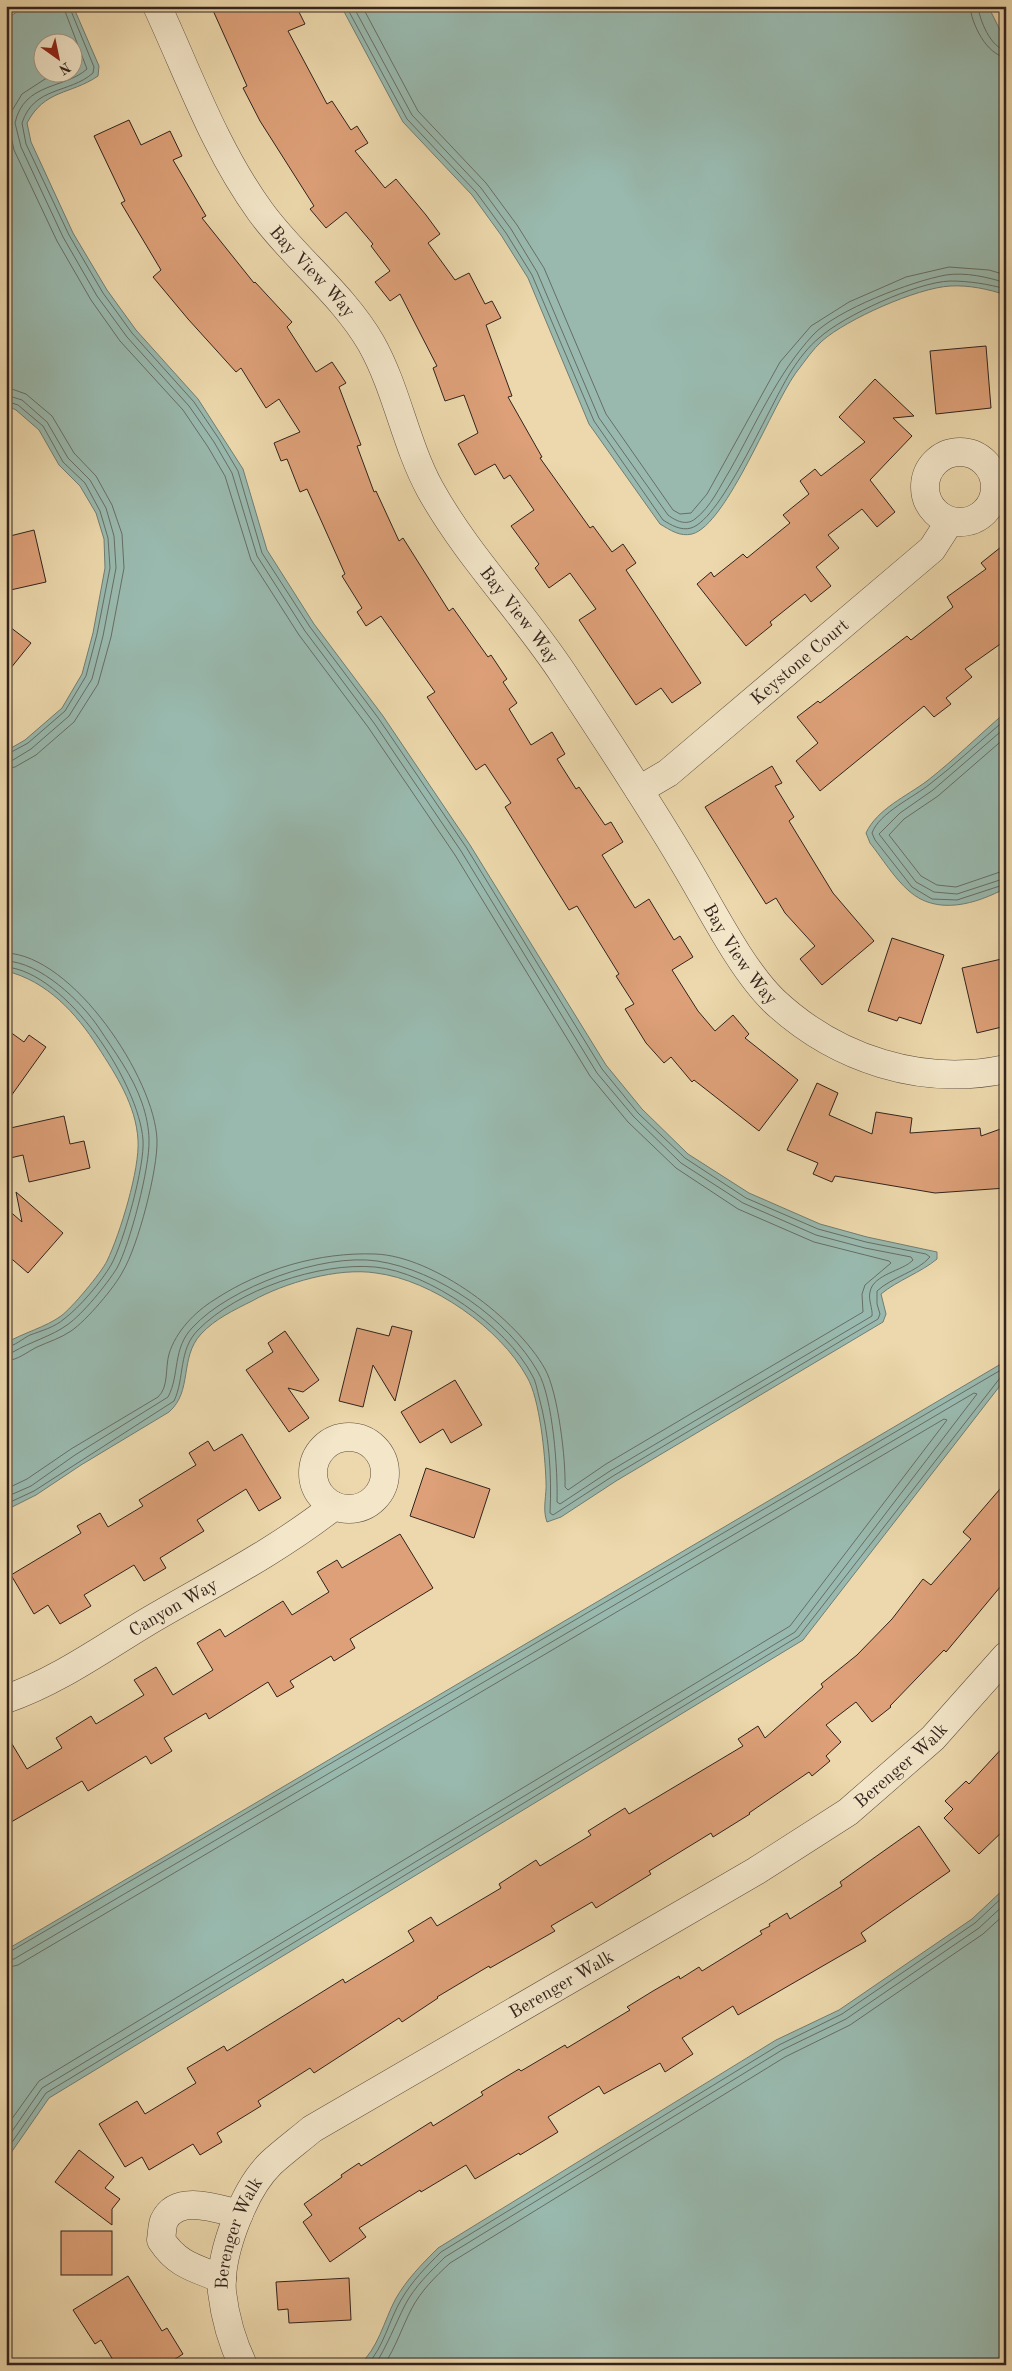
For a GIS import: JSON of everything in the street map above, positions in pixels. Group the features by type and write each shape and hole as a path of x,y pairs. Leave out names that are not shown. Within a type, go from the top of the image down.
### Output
{"street":[{"name":"Bay View Way","path":"157,6 221,148 238,178 262,214 353,318 369,339 381,361 419,466 430,489 474,555 563,672 639,790 753,976 773,1000 799,1020 839,1046 875,1063 942,1075 986,1073 1006,1069"},
{"name":"Keystone Court","path":"639,790 668,773 932,549 950,521"},
{"name":"Canyon Way","path":"6,1699 45,1682 147,1622 310,1526 334,1506"},
{"name":"Berenger Walk","path":"242,2365 232,2341 222,2291 222,2279 228,2246 244,2202 270,2164 312,2129 756,1871 848,1812 933,1738 1006,1656"},
{"path":"222,2279 180,2261 170,2254 161,2240 164,2220 176,2208 192,2204 239,2214"}],"water":[{"path":"26,6 73,6 99,66 98,76 78,87 50,98 42,104 27,123 31,142 73,233 107,290 136,330 198,399 243,469 267,550 314,624 383,716 470,845 606,1065 642,1109 688,1154 749,1193 820,1224 867,1237 937,1252 937,1259 881,1294 886,1314 883,1322 616,1481 561,1517 547,1522 541,1428 532,1387 515,1359 500,1341 462,1309 419,1285 397,1277 376,1273 345,1272 329,1274 295,1283 265,1294 219,1319 206,1329 194,1343 181,1394 169,1412 81,1465 36,1495 6,1510 6,1343 61,1316 93,1282 104,1266 118,1235 128,1201 136,1167 138,1140 133,1115 124,1091 105,1058 80,1022 47,990 35,982 6,971 6,751 25,740 62,708 82,674 93,633 105,568 104,539 96,513 80,486 59,465 39,430 16,410 6,405 6,19"},
{"path":"341,6 988,6 1006,42 1006,295 971,287 950,286 936,288 883,306 833,332 812,351 798,370 749,461 720,509 706,526 692,534 683,535 675,532 660,524 589,424 528,278 501,235 472,195 403,122"},
{"path":"1006,712 1006,888 982,899 957,905 944,905 920,899 909,891 893,874 870,843 866,833 871,824 885,810 937,773"},
{"path":"1006,1361 1006,1378 803,1640 49,2098 6,2160 6,1950"},
{"path":"1006,1887 1006,2365 359,2365 376,2343 399,2293 415,2272 438,2248 776,2040 839,2010 972,1919"}],"building":[{"path":"211,6 296,6 305,24 288,31 327,104 332,101 351,130 357,126 368,143 355,151 385,188 396,179 426,215 440,234 428,243 455,280 469,273 485,304 492,301 501,318 486,325 512,396 508,397 542,457 540,458 590,528 593,526 612,552 623,544 636,563 626,570 701,683 672,703 661,688 636,705 579,620 596,609 570,573 549,588 535,568 539,564 511,526 534,510 510,475 504,479 495,464 475,475 458,444 478,433 464,395 445,401 433,368 437,366 400,294 390,301 375,282 390,271 371,246 373,244 346,212 326,228 310,209 314,206 260,121 243,88 247,86"},
{"path":"129,120 141,145 170,131 182,156 173,160 206,216 202,218 254,283 292,322 287,327 316,372 332,362 346,383 339,387 361,445 357,446 374,492 376,491 399,541 403,538 449,611 453,608 488,657 491,655 507,679 503,682 517,703 509,709 531,745 552,732 565,754 557,759 576,789 579,787 605,825 611,822 623,842 602,855 635,908 649,899 674,940 680,936 693,957 672,970 698,1011 715,1031 733,1015 749,1034 745,1038 798,1080 759,1131 694,1080 692,1082 671,1057 664,1063 646,1043 625,1009 634,1004 616,976 619,974 577,906 569,910 505,807 511,803 485,764 476,770 427,697 435,692 381,616 366,626 357,612 362,608 342,576 345,574 307,489 300,492 287,459 281,461 274,443 300,432 279,399 266,408 241,368 236,372 153,277 161,270 121,203 125,201 94,136"},
{"path":"986,346 991,408 936,414 930,351"},
{"path":"875,379 914,416 893,418 912,436 870,480 895,512 877,527 862,509 828,535 839,548 816,567 831,586 811,602 805,594 770,622 772,625 746,646 697,584 711,572 714,577 743,554 747,558 790,523 783,515 809,494 800,481 815,469 821,476 865,442 839,417"},
{"path":"34,530 46,582 6,591 6,537"},
{"path":"1006,543 1006,640 965,669 972,677 946,698 951,704 934,717 924,706 820,791 796,761 818,743 797,717 818,701 820,703 907,636 911,640 953,607 947,597 986,569 981,563"},
{"path":"6,624 31,643 6,674"},
{"path":"772,766 782,783 775,786 794,817 789,821 833,893 874,941 822,985 800,959 815,946 785,913 776,898 766,904 705,807"},
{"path":"892,938 944,955 921,1024 899,1017 897,1021 868,1011"},
{"path":"1006,958 1006,1026 977,1033 962,968"},
{"path":"6,1029 24,1042 29,1035 46,1047 6,1103"},
{"path":"817,1083 838,1093 829,1115 872,1134 876,1112 912,1118 910,1133 980,1128 981,1136 1006,1127 1006,1188 935,1193 835,1176 832,1182 813,1174 818,1163 787,1150"},
{"path":"64,1116 70,1144 84,1141 90,1168 29,1182 23,1155 6,1159 6,1129"},
{"path":"16,1192 63,1233 28,1273 6,1254 6,1208 22,1222"},
{"path":"392,1326 412,1331 395,1401 373,1365 363,1407 339,1401 357,1328 389,1336"},
{"path":"285,1331 319,1380 303,1392 288,1388 309,1418 289,1432 246,1370 273,1352 268,1343"},
{"path":"455,1380 482,1425 451,1443 443,1429 420,1443 401,1412"},
{"path":"242,1434 281,1498 259,1511 246,1489 197,1520 204,1531 160,1558 166,1568 144,1581 134,1565 84,1595 91,1606 60,1624 48,1605 34,1614 11,1575 81,1533 77,1526 100,1513 108,1527 143,1506 139,1500 196,1465 189,1453 208,1441 214,1451"},
{"path":"426,1468 490,1489 474,1538 410,1516"},
{"path":"1006,1482 1006,1580 946,1652 944,1650 891,1707 872,1722 856,1702 826,1725 841,1742 826,1756 830,1761 812,1776 809,1772 750,1814 713,1837 711,1833 649,1871 651,1874 596,1908 592,1902 551,1926 555,1931 490,1968 489,1966 437,1997 402,2022 399,2018 314,2073 310,2068 258,2101 261,2106 217,2133 222,2142 200,2155 193,2144 149,2170 142,2157 125,2167 99,2124 137,2101 145,2114 196,2083 187,2068 224,2046 227,2051 343,1979 345,1983 414,1941 408,1931 431,1917 437,1926 501,1888 499,1884 536,1860 540,1866 591,1835 588,1831 625,1808 629,1814 743,1746 738,1739 758,1726 765,1738 823,1687 821,1684 857,1655 892,1619 923,1579 931,1585 971,1539 963,1532"},
{"path":"400,1534 433,1588 350,1639 355,1648 334,1661 331,1656 290,1681 294,1687 277,1697 268,1682 209,1719 206,1713 164,1738 172,1751 151,1764 146,1756 88,1791 82,1781 6,1825 6,1734 27,1769 62,1748 56,1738 91,1716 96,1724 144,1695 134,1680 156,1667 173,1695 213,1670 197,1643 220,1629 225,1637 283,1601 292,1615 329,1592 317,1572 337,1560 342,1568"},
{"path":"1006,1744 1006,1828 979,1854 944,1818 953,1809 945,1801 966,1781 969,1784"},
{"path":"919,1826 950,1871 861,1933 866,1941 738,2015 733,2006 682,2038 693,2054 665,2072 660,2063 604,2094 599,2086 548,2117 558,2132 520,2155 519,2153 475,2179 466,2165 421,2192 420,2190 359,2228 366,2237 330,2262 303,2222 312,2215 304,2204 342,2177 341,2175 359,2163 361,2166 431,2122 433,2126 483,2095 481,2092 519,2069 521,2071 565,2045 567,2048 630,2010 627,2007 679,1976 680,1979 699,1967 702,1971 762,1934 760,1931 787,1913 790,1919 842,1886 840,1882"},
{"path":"79,2150 114,2177 105,2188 120,2199 112,2209 112,2225 55,2182"},
{"path":"61,2231 112,2231 112,2275 61,2275"},
{"path":"128,2276 162,2331 167,2328 183,2354 166,2365 116,2365 101,2340 95,2344 73,2310"},
{"path":"349,2278 351,2320 289,2323 288,2309 278,2310 276,2282"}]}
